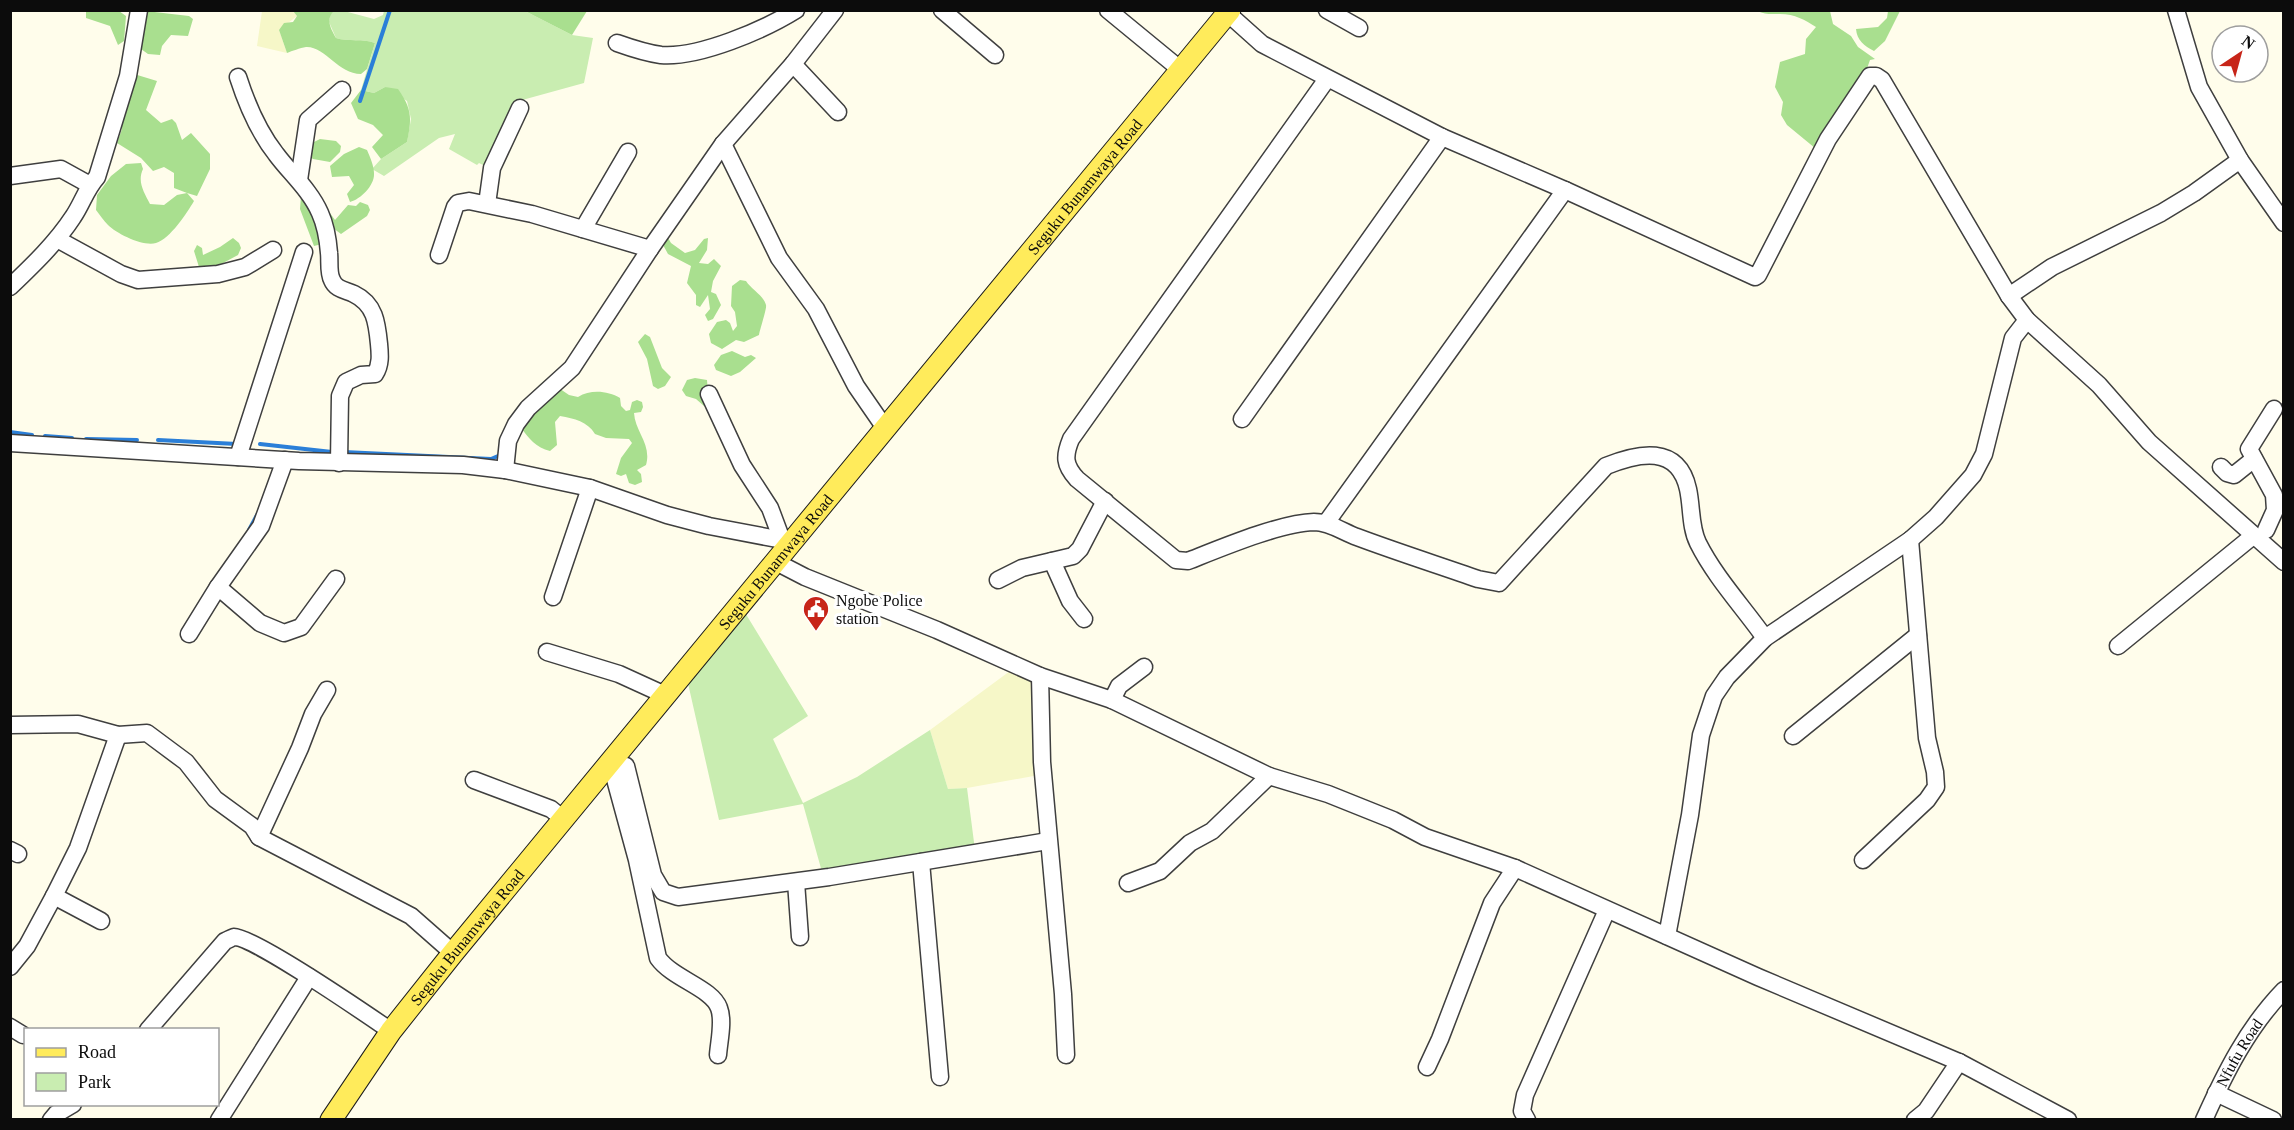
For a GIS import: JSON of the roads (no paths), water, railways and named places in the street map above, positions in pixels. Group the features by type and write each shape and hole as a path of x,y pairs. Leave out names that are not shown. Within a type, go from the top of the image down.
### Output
{"main road":[{"name":"Seguku Bunamwaya Road","path":"331,1119 391,1031 562,818 618,764 665,695 776,562 787,541 885,428 1227,11"}],"street":[{"path":"10,287 57,239 74,217 90,185 97,177 128,76 139,10"},
{"path":"617,44 661,55 676,54 741,38 796,10"},
{"path":"505,470 508,441 516,424 528,408 572,368 650,249 723,144 793,64 835,10"},
{"path":"942,10 995,55"},
{"path":"1108,10 1180,70"},
{"path":"1327,10 1359,28"},
{"path":"2176,10 2199,87 2240,160 2283,223"},
{"path":"1227,11 1262,44 1442,137 1565,190 1755,277 1828,138 1870,76 1876,76 1882,80 2009,296 2027,320 2098,385 2149,442 2259,535 2283,562"},
{"path":"793,64 838,112"},
{"path":"238,77 259,128 276,154 299,180 320,212 329,245 332,280 340,289 355,294 377,318 379,368 375,374 361,375 346,382 340,396 339,463"},
{"path":"1327,79 1071,439 1065,460 1068,469 1167,555 1176,560 1188,561 1297,524 1326,523 1354,536 1478,579 1499,583 1606,466 1627,457 1650,455 1669,458 1682,471 1688,489 1692,524 1697,542 1765,638"},
{"path":"299,180 308,120 342,90"},
{"path":"487,204 492,168 520,108"},
{"path":"1242,419 1442,137"},
{"path":"723,144 779,258 816,309 856,386 885,428"},
{"path":"583,229 628,152"},
{"path":"2009,296 2052,267 2161,213 2240,160"},
{"path":"10,176 61,169 90,185"},
{"path":"1326,523 1565,190"},
{"path":"439,255 455,207 458,203 469,201 532,213 650,249"},
{"path":"57,239 121,274 138,280 218,274 245,267 273,250"},
{"path":"238,457 304,252"},
{"path":"1667,936 1706,715 1714,696 1727,677 1765,638 1910,540 1936,518 1973,475 1984,454 2010,346 2013,338 2027,320"},
{"path":"709,394 742,465 770,508 787,541"},
{"path":"2259,535 2275,510 2274,495 2249,448 2274,409"},
{"path":"10,443 339,463 463,465 505,470 590,488 667,515 709,526 787,541"},
{"path":"2221,467 2227,473 2234,475 2254,459"},
{"path":"189,634 218,587 261,526 285,460"},
{"path":"553,597 590,488"},
{"path":"998,580 1022,568 1073,555 1080,549 1105,501"},
{"path":"2118,646 2259,535 2283,509"},
{"path":"1863,860 1927,800 1935,787 1935,771 1926,738 1910,540"},
{"path":"1052,561 1070,601 1084,619"},
{"path":"776,562 805,577 947,634 1040,676 1112,700 1269,776 1328,794 1392,820 1425,837 1515,868 1959,1062 2043,1113 2068,1119"},
{"path":"218,587 260,623 284,633 301,627 336,579"},
{"path":"1793,736 1918,635"},
{"path":"547,652 619,674 665,695"},
{"path":"1112,700 1119,686 1144,667"},
{"path":"1040,676 1042,762 1063,994 1066,1055"},
{"path":"259,837 313,714 327,690"},
{"path":"10,725 78,724 118,735 147,733 186,762 215,799 252,826 259,837 411,916 453,953"},
{"path":"11,965 27,946 78,848 118,735"},
{"path":"618,764 653,875 663,891 678,897 796,882 1048,841"},
{"path":"618,764 658,958 666,968 708,994 719,1008 718,1055"},
{"path":"1128,883 1160,871 1190,843 1212,831 1269,776"},
{"path":"474,780 551,809 562,818"},
{"path":"921,862 940,1077"},
{"path":"1426,1067 1440,1039 1492,903 1515,868"},
{"path":"796,882 800,937"},
{"path":"54,896 101,921"},
{"path":"1527,1119 1522,1110 1525,1095 1607,910"},
{"path":"149,1028 225,941 234,937 246,941 309,977 391,1031"},
{"path":"219,1119 309,977"},
{"name":"Nfufu Road","path":"2204,1119 2235,1057 2255,1025 2283,990"},
{"path":"1915,1119 1926,1111 1959,1062"},
{"path":"2216,1093 2273,1119"},
{"path":"51,1119 70,1106"}],"waterway":[{"path":"360,101 390,10"},
{"path":"10,432 32,435"},
{"path":"45,436 72,438"},
{"path":"86,439 137,440"},
{"path":"158,440 237,444"},
{"path":"260,444 332,452"},
{"path":"344,452 491,459 498,456"},
{"path":"249,530 257,515"}],"place":[{"name":"Ngobe Police station","path":"816,632"}]}
